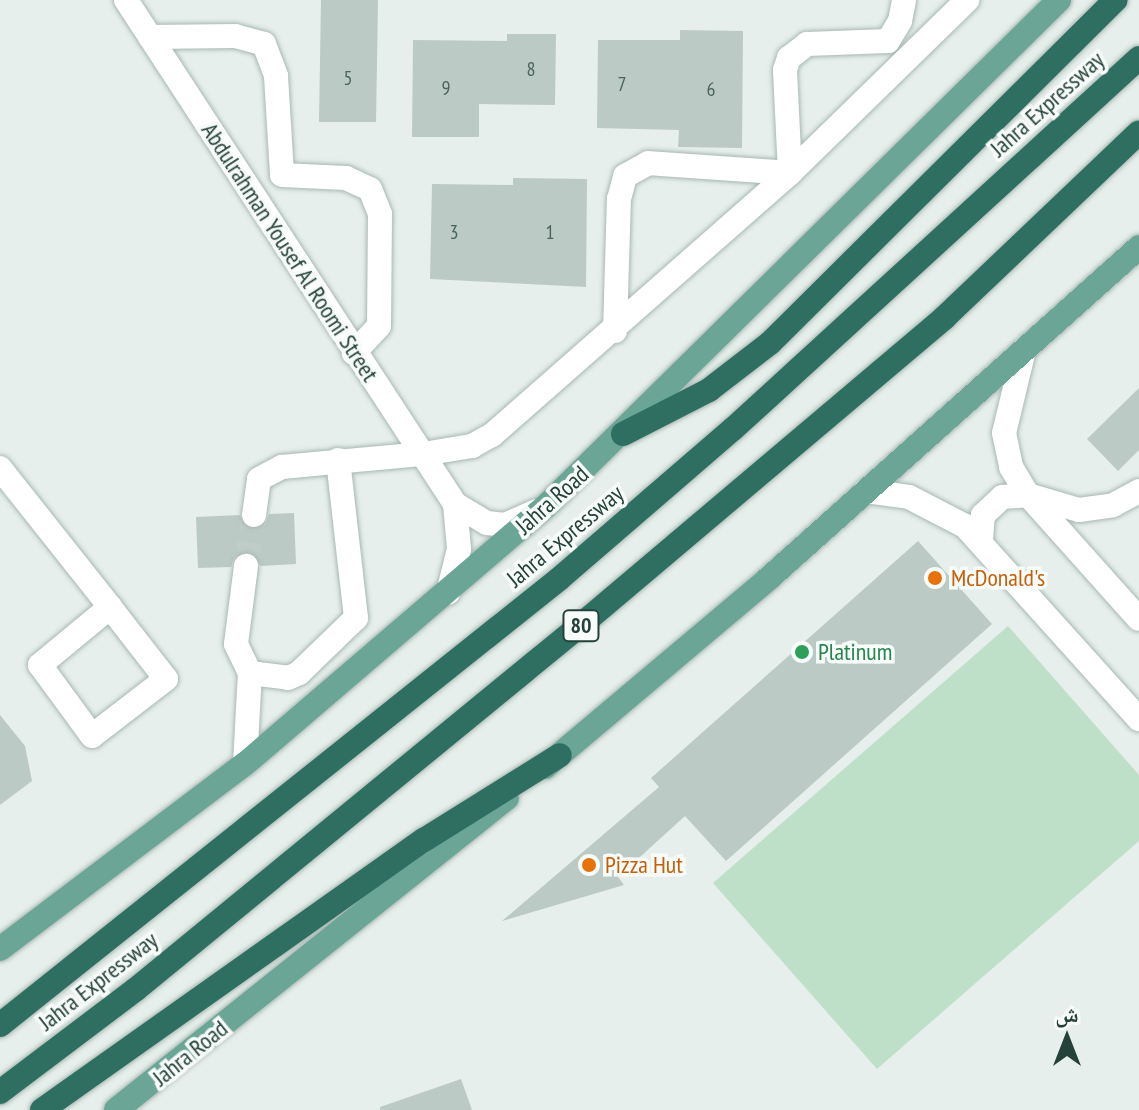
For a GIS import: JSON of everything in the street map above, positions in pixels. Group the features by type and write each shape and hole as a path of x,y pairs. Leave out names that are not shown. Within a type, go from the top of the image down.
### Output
{"highway":[{"path":"623,434 709,390 770,343 1116,0"},
{"name":"Jahra Expressway","path":"0,1025 559,579 733,429 1139,58"},
{"name":"Jahra Expressway","path":"0,1092 135,990 588,619 944,318 1139,132"},
{"path":"42,1110 424,840 560,755"}],"main road":[{"name":"Jahra Road","path":"0,949 245,764 545,507 623,434 1059,0"},
{"name":"Jahra Road","path":"124,1106 560,755 866,491 1139,247"}],"street":[{"name":"Abdulrahman Yousef Al Roomi Street","path":"126,0 455,504 487,523 505,525 545,507"},
{"path":"790,173 785,70 789,58 807,44 888,41 900,21 904,0"},
{"path":"254,515 259,479 269,471 338,460 423,454 472,446 492,435 615,331 790,173 967,0"},
{"path":"150,37 235,36 264,44 276,76 282,175"},
{"path":"615,331 619,199 625,176 648,163 790,173"},
{"path":"251,194 282,175 346,178 370,189 380,214 379,326 354,353"},
{"path":"1024,350 1004,433 1011,467 1028,495 1139,619"},
{"path":"250,673 288,678 299,673 356,618 338,460"},
{"path":"0,468 110,607 166,679 92,736 40,665 110,607"},
{"path":"866,491 929,504 981,541 1139,719"},
{"path":"981,541 980,527 991,504 1002,497 1028,495 1079,510 1113,505 1139,491"},
{"name":"Abdulrahman Yousef Al Roomi Street","path":"448,593 459,549 455,504"},
{"path":"245,764 250,673 236,644 246,566"}],"green space":[{"path":"1008,626 1139,775 1139,841 877,1069 713,883"}],"building":[{"path":"321,0 378,0 376,122 319,122"},
{"path":"680,30 743,31 742,148 678,147 679,130 597,128 598,40 680,40"},
{"path":"507,34 556,34 555,105 479,104 479,137 412,137 413,40 507,41"},
{"path":"513,178 587,179 586,287 430,279 432,184 513,185"},
{"path":"1139,388 1139,450 1118,471 1087,439"},
{"path":"294,513 296,564 261,566 247,551 235,556 231,567 198,568 196,517 239,515 253,530 265,525 269,514"},
{"path":"918,541 992,624 726,861 685,816 618,877 624,885 502,921 659,787 651,778"},
{"path":"0,715 25,746 32,781 0,805"},
{"path":"461,1079 472,1110 380,1110 380,1107"}],"tunnel":[{"path":"246,566 254,515"}],"place":[{"name":"McDonald's","path":"935,578"},
{"name":"Platinum","path":"802,652"},
{"name":"Pizza Hut","path":"589,865"}]}
